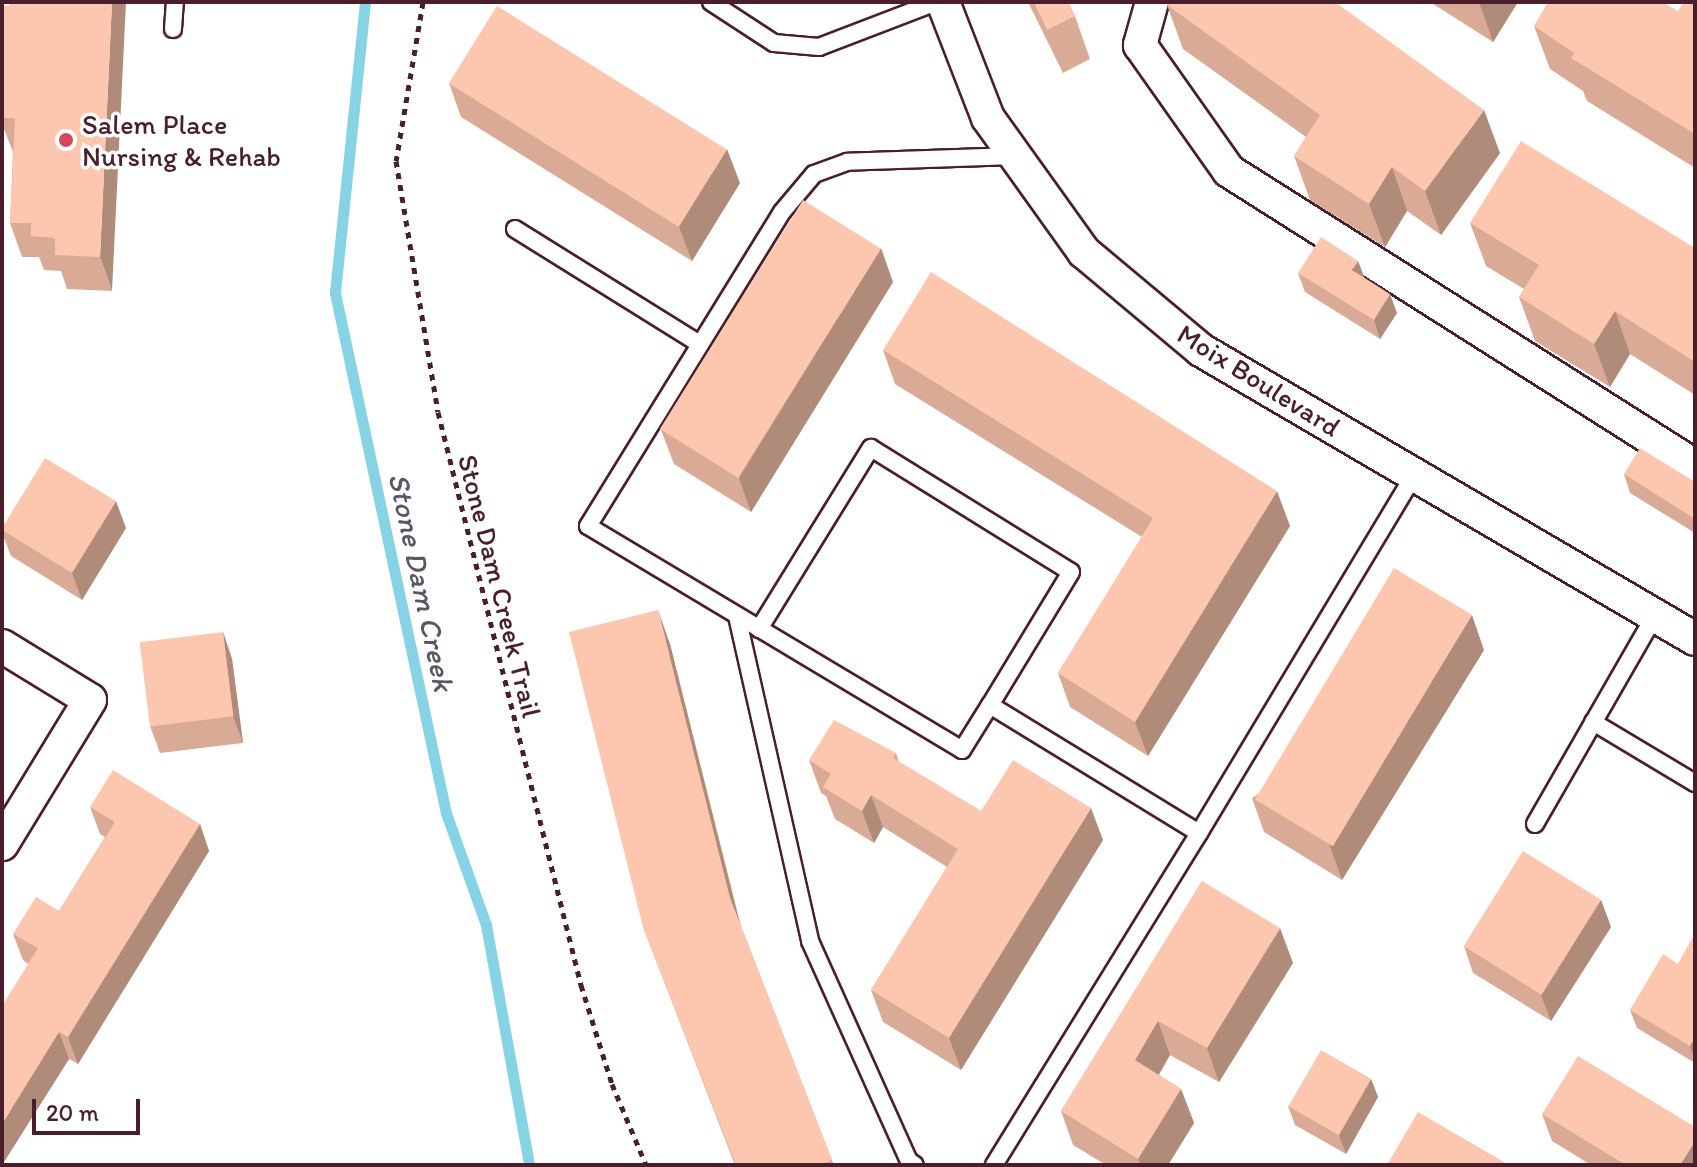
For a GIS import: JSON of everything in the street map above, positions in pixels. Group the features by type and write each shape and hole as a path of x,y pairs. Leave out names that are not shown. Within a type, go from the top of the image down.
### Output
{"street":[{"name":"Moix Boulevard","path":"943,2 988,118 1084,252 1201,350 1695,639"},
{"path":"1152,2 1140,45 1229,171 1695,466"},
{"path":"2,646 90,700 2,844"}],"lane":[{"path":"173,29 175,2"},
{"path":"711,2 774,43 819,47 936,2"},
{"path":"759,629 871,448 1071,572 962,750 737,616 588,526 782,212 814,174 847,162 1015,156"},
{"path":"515,229 700,344"},
{"path":"994,1165 1199,833 1414,475"},
{"path":"1535,824 1655,615"},
{"path":"737,616 810,941 915,1165"},
{"path":"990,705 1199,833"},
{"path":"1593,722 1695,783"}],"path":[{"name":"Stone Dam Creek Trail","path":"423,2 396,161 438,412 581,985 612,1084 646,1165"}],"building":[{"name":"Salem Place Nursing & Rehab","path":"9,2 112,2 100,257 55,255 55,238 31,236 31,223 10,223 15,118 2,118 2,6 9,6"},
{"path":"1034,2 1068,2 1075,16 1047,30"},
{"path":"1169,2 1335,2 1484,110 1425,191 1392,167 1369,204 1294,156 1320,115 1167,5"},
{"path":"1548,2 1662,2 1678,11 1684,2 1695,2 1695,134 1571,58 1574,53 1534,26"},
{"path":"497,6 727,150 679,227 449,83"},
{"path":"1521,141 1695,248 1695,362 1615,311 1594,344 1519,297 1539,265 1470,223"},
{"path":"803,200 881,249 738,478 660,429"},
{"path":"1321,237 1358,261 1352,270 1390,294 1374,320 1298,273"},
{"path":"931,272 1277,491 1135,722 1058,673 1153,518 883,350"},
{"path":"1640,448 1695,482 1695,519 1624,474"},
{"path":"45,458 116,501 72,573 2,530"},
{"path":"1394,568 1472,615 1333,846 1255,799"},
{"path":"658,610 730,898 832,1160 820,1165 736,1165 643,927 569,632"},
{"path":"223,632 233,716 150,727 140,642"},
{"path":"834,720 896,753 893,758 981,811 1013,760 1091,808 949,1038 871,990 958,849 871,795 862,811 823,787 831,774 809,760"},
{"path":"113,770 200,824 68,1037 59,1032 2,1124 2,1006 38,948 13,934 36,897 59,911 115,822 90,807"},
{"path":"1523,851 1601,900 1542,995 1464,946"},
{"path":"1202,881 1280,928 1207,1048 1158,1021 1135,1060 1181,1089 1138,1159 1061,1111"},
{"path":"1695,934 1695,1037 1690,1046 1630,1010 1663,954 1678,964"},
{"path":"1321,1050 1371,1079 1339,1135 1288,1106"},
{"path":"1578,1056 1695,1127 1695,1141 1680,1165 1626,1165 1542,1114"},
{"path":"1418,1112 1509,1165 1387,1165"}],"waterway":[{"name":"Stone Dam Creek","path":"365,2 335,293 446,813 486,925 529,1165"}],"place":[{"name":"Salem Place Nursing & Rehab","path":"66,140"}]}
